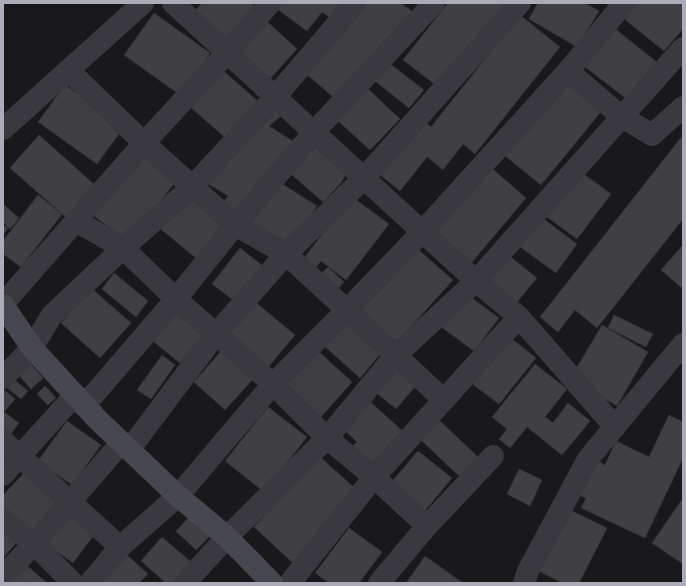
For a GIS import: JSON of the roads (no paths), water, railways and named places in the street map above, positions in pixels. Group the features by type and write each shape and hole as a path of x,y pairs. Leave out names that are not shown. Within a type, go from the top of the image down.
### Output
{"street":[{"path":"3,129 143,3"},
{"path":"173,3 422,232 476,281 519,317 615,427"},
{"path":"270,3 227,53 144,143 3,304 32,348 80,400 125,446 178,496 227,537 272,583"},
{"path":"3,378 32,348 52,315 123,248 192,187 275,97 355,3"},
{"path":"3,476 21,456 80,400 176,299 234,225 314,132 434,3"},
{"path":"3,576 125,446 216,334 286,254 364,178 520,3"},
{"path":"90,583 120,547 178,496 272,384 347,310 422,232 568,71 624,3"},
{"path":"185,583 227,537 326,438 395,356 476,281 683,48"},
{"path":"69,71 144,143 234,225 286,254 444,400"},
{"path":"568,71 622,117 652,135 683,107"},
{"path":"76,221 123,248 176,299 272,384 326,438 374,477 427,526"},
{"path":"290,583 374,477 519,317"},
{"path":"524,583 528,572 588,459 683,344"},
{"path":"3,441 120,547"},
{"path":"379,583 427,526 493,456"},
{"path":"3,519 34,544 73,583"}]}
